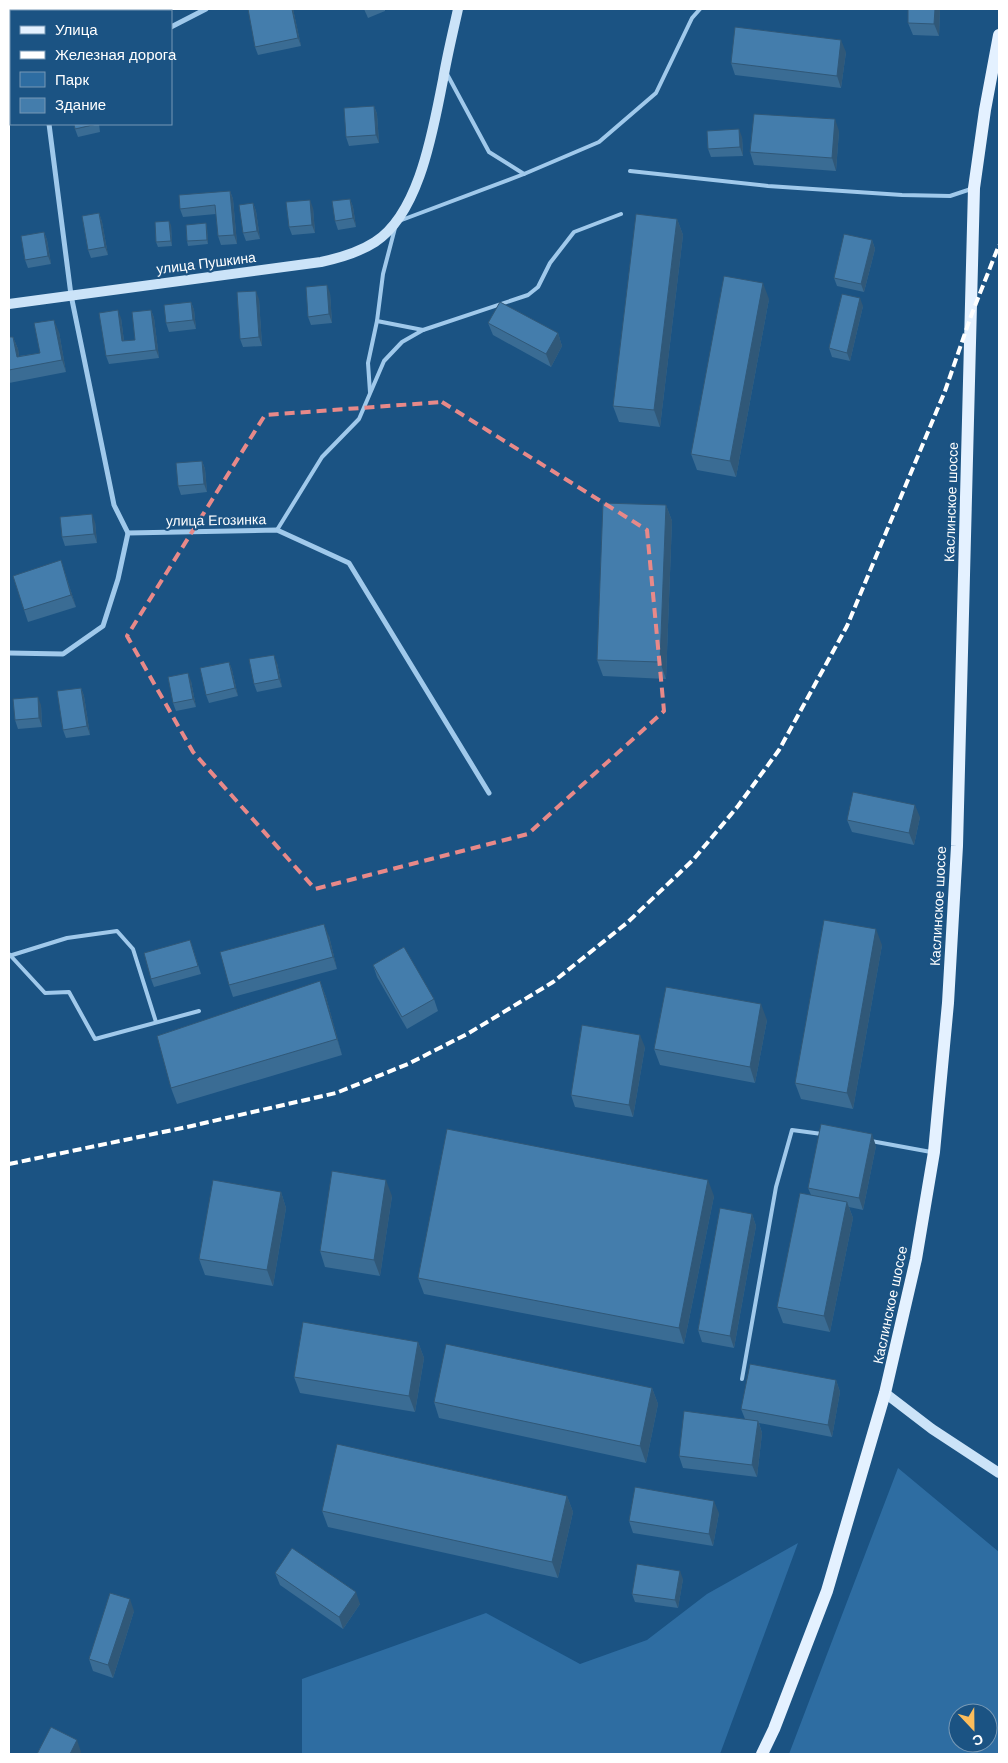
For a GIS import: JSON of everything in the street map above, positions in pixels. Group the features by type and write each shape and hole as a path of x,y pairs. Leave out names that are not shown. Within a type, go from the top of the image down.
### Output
{"main road":[{"name":"Каслинское шоссе","path":"762,1754 774,1729 827,1591 885,1393 916,1259 934,1152 948,1003 957,846 974,188 985,110 999,35"}],"street":[{"path":"172,26 206,9"},
{"name":"улица Пушкина","path":"9,304 321,262 348,256 376,242 396,222 416,187 430,145 458,9"},
{"path":"9,653 63,654 103,626 118,579 128,533 114,504 71,295 49,125"},
{"name":"улица Егозинка","path":"128,533 276,530 349,563 489,793"},
{"path":"885,1393 932,1429 999,1473"}],"lane":[{"path":"370,393 368,363 377,321 383,274 396,222 524,174 599,142 656,93 692,18 700,9"},
{"path":"445,70 489,152 524,174"},
{"path":"630,171 768,186 902,196 950,196 974,188"},
{"path":"276,530 322,457 359,419 384,362 402,342 423,330 528,295 538,287 550,263 574,232 621,214"},
{"path":"377,321 423,330"},
{"path":"156,1022 133,949 117,932 67,938 9,955 45,993 69,992 95,1040 199,1011"},
{"path":"742,1379 776,1187 792,1130 829,1135"},
{"path":"867,1141 934,1152"}],"highlighted area":[{"path":"442,402 647,530 664,711 528,834 315,889 193,752 127,636 265,415"}],"green space":[{"path":"898,1468 999,1552 999,1754 789,1754"},
{"path":"798,1543 720,1754 302,1754 302,1679 486,1613 580,1664 647,1640 707,1594"}],"building":[{"path":"248,9 292,9 298,38 255,47"},
{"path":"908,9 935,9 934,24 908,23"},
{"path":"735,27 841,40 837,76 731,63"},
{"path":"374,106 376,135 346,137 344,108"},
{"path":"754,114 835,119 832,158 750,152"},
{"path":"74,125 93,125 75,129"},
{"path":"739,129 740,147 708,149 707,131"},
{"path":"230,191 234,235 218,236 215,205 180,209 179,195"},
{"path":"350,199 353,218 335,221 332,201"},
{"path":"310,200 312,225 289,227 286,202"},
{"path":"253,203 257,231 243,233 239,205"},
{"path":"99,213 105,247 88,250 82,216"},
{"path":"636,214 677,219 654,410 613,406"},
{"path":"169,221 171,241 156,242 155,222"},
{"path":"206,223 207,240 187,241 186,225"},
{"path":"44,232 48,256 25,260 21,236"},
{"path":"844,234 872,240 861,284 834,278"},
{"path":"724,276 763,283 730,461 691,454"},
{"path":"327,285 329,314 308,317 306,287"},
{"path":"256,291 259,337 240,339 237,292"},
{"path":"842,294 860,298 847,353 829,348"},
{"path":"191,302 193,320 166,323 164,305"},
{"path":"500,302 558,333 546,354 488,323"},
{"path":"118,310 122,341 135,340 132,312 151,310 156,350 106,356 99,313"},
{"path":"54,320 62,360 9,370 9,337 13,337 17,357 40,353 34,323"},
{"path":"202,461 204,484 178,486 176,463"},
{"path":"603,503 666,505 660,662 597,660"},
{"path":"92,514 94,534 62,537 60,517"},
{"path":"61,560 71,595 24,610 13,576"},
{"path":"274,655 279,679 254,684 249,659"},
{"path":"229,662 235,688 206,695 200,668"},
{"path":"188,673 193,699 173,703 168,677"},
{"path":"81,688 87,726 63,730 57,691"},
{"path":"38,697 39,718 15,720 13,699"},
{"path":"853,792 915,805 909,833 847,820"},
{"path":"824,920 876,929 847,1093 795,1083"},
{"path":"324,924 333,957 229,985 220,952"},
{"path":"190,940 198,966 151,979 144,953"},
{"path":"404,947 434,999 402,1017 373,965"},
{"path":"320,981 337,1039 171,1088 157,1036"},
{"path":"666,987 761,1004 750,1067 654,1049"},
{"path":"582,1025 640,1035 629,1105 571,1095"},
{"path":"821,1124 872,1134 859,1198 808,1188"},
{"path":"447,1129 708,1180 679,1328 418,1278"},
{"path":"332,1171 386,1180 374,1260 320,1251"},
{"path":"213,1180 281,1192 267,1270 199,1259"},
{"path":"800,1193 847,1202 824,1316 777,1307"},
{"path":"720,1208 752,1214 730,1336 698,1330"},
{"path":"303,1322 418,1342 409,1396 294,1377"},
{"path":"446,1344 652,1388 640,1446 434,1402"},
{"path":"750,1364 836,1380 828,1425 741,1409"},
{"path":"684,1411 758,1421 752,1465 679,1456"},
{"path":"337,1444 567,1496 552,1562 322,1511"},
{"path":"635,1487 714,1501 709,1534 629,1521"},
{"path":"292,1548 356,1592 339,1617 275,1573"},
{"path":"637,1564 680,1571 675,1600 632,1594"},
{"path":"110,1593 130,1599 108,1665 89,1659"},
{"path":"51,1727 77,1740 70,1754 37,1754"}],"railway":[{"path":"9,1164 187,1127 336,1093 408,1064 469,1033 553,982 628,922 693,860 738,806 779,750 847,626 945,391 971,316 999,245"}]}
